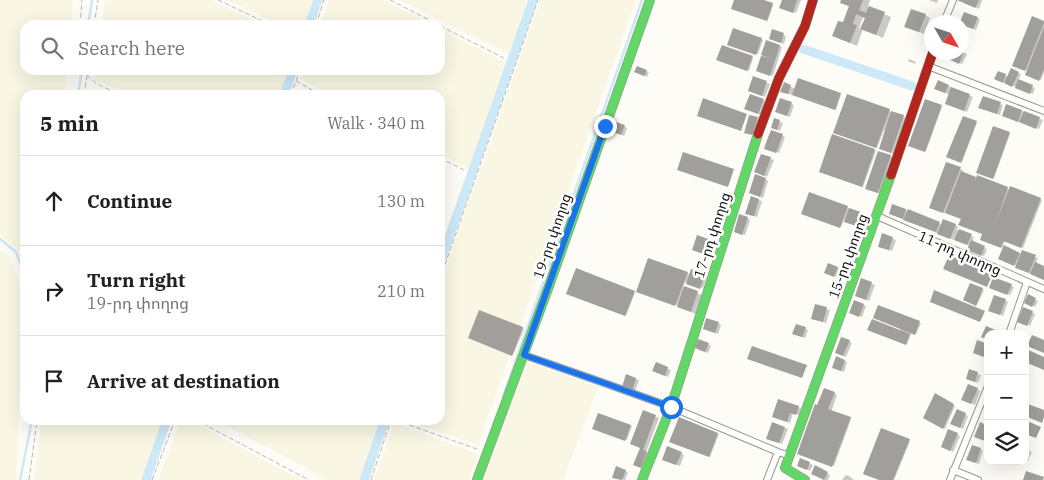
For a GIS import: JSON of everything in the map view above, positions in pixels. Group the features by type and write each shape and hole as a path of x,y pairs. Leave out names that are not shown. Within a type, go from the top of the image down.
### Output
{"street":[{"name":"19-րդ փողոց","path":"477,480 524,355 650,0"},
{"name":"17-րդ փողոց","path":"642,480 671,407 759,132 779,78 805,26 813,0"},
{"path":"947,15 953,0"},
{"name":"15-րդ փողոց","path":"805,480 785,468 877,216 930,60"},
{"path":"928,66 1044,111"},
{"name":"11-րդ փողոց","path":"877,216 1044,289"},
{"path":"1010,330 1027,282"},
{"path":"524,355 671,407 790,456"},
{"path":"950,480 984,396"},
{"path":"767,480 778,452"},
{"path":"953,470 978,480"}],"path":[{"path":"80,20 82,0"},
{"path":"95,20 98,0"},
{"path":"218,0 260,20"},
{"path":"318,20 324,0"},
{"path":"390,0 430,20"},
{"path":"445,265 538,0"},
{"path":"445,28 504,58"},
{"path":"85,90 87,75"},
{"path":"87,75 97,84 110,90"},
{"path":"293,90 298,75"},
{"path":"296,81 312,90"},
{"path":"445,160 464,170"},
{"path":"29,480 36,425"},
{"path":"152,480 173,425"},
{"path":"205,425 309,480"},
{"path":"371,480 389,425"},
{"path":"409,425 477,450"}],"shaded area":[{"path":"0,0 73,0 71,20 20,20 20,75 66,75 65,90 20,90 20,251 0,235"},
{"path":"105,0 211,0 253,20 103,20"},
{"path":"227,0 317,0 309,20 269,20"},
{"path":"329,0 384,0 423,20 322,20"},
{"path":"400,0 528,0 510,55 445,22 445,20 440,20"},
{"path":"540,0 636,0 478,445 419,425 445,425 445,271"},
{"path":"445,32 507,63 469,169 445,157 445,90 322,90 301,79 302,75 445,75"},
{"path":"96,75 286,75 281,90 118,90 95,80"},
{"path":"0,250 9,257 20,285 20,378 16,480 0,480"},
{"path":"525,361 598,387 563,480 482,480"},
{"path":"41,425 164,425 145,480 36,480 34,476"},
{"path":"179,425 198,425 302,480 158,480"},
{"path":"225,425 379,425 359,480 328,480"},
{"path":"393,425 399,425 478,454 469,480 374,480"}],"building":[{"path":"734,0 764,0 773,3 767,21 731,9"},
{"path":"782,0 797,0 793,13 779,8"},
{"path":"841,0 863,0 859,10 866,13 869,6 885,12 876,35 860,29 865,18 856,14 853,24 857,25 850,43 832,36 838,21 843,22 849,6 840,3"},
{"path":"957,0 979,0 975,8"},
{"path":"911,9 926,14 924,15 919,32 904,27"},
{"path":"964,12 978,17 973,29 969,28 969,15 963,15"},
{"path":"1032,16 1044,21 1044,23 1025,71 1012,66"},
{"path":"1044,27 1044,69 1039,81 1025,75"},
{"path":"733,28 762,38 756,55 727,45"},
{"path":"772,29 784,33 781,43 769,39"},
{"path":"766,40 780,45 770,76 756,71 761,56 773,59 761,55"},
{"path":"722,45 753,56 747,71 716,60"},
{"path":"950,60 961,60 959,64"},
{"path":"637,66 647,70 644,76 634,72"},
{"path":"1011,68 1019,72 1012,87 1004,83"},
{"path":"998,71 1006,74 1003,83 994,79"},
{"path":"753,76 767,81 762,96 748,91"},
{"path":"798,78 841,93 835,110 792,95"},
{"path":"1018,79 1033,85 1030,94 1015,88"},
{"path":"938,80 949,85 945,93 934,89"},
{"path":"784,82 791,85 788,94 780,92"},
{"path":"951,87 970,94 964,111 945,104"},
{"path":"750,94 764,99 758,114 744,109"},
{"path":"847,94 890,109 876,148 833,133"},
{"path":"983,96 1001,102 997,114 978,108"},
{"path":"703,98 747,114 741,131 697,116"},
{"path":"780,98 792,102 787,116 775,112"},
{"path":"925,99 942,105 925,152 908,146"},
{"path":"1006,104 1022,110 1018,122 1002,116"},
{"path":"891,111 904,115 891,153 879,149"},
{"path":"1024,111 1040,117 1036,129 1019,122"},
{"path":"749,115 758,117 752,135 744,133"},
{"path":"963,116 977,121 961,163 946,157"},
{"path":"774,118 780,120 777,130 771,128"},
{"path":"613,121 625,125 621,135 610,131"},
{"path":"993,126 1010,132 993,179 976,173"},
{"path":"771,130 783,134 776,153 764,149"},
{"path":"832,134 875,149 862,187 819,172"},
{"path":"878,151 891,155 878,193 865,189"},
{"path":"683,152 734,169 728,187 677,170"},
{"path":"761,154 771,157 764,176 754,172"},
{"path":"946,162 961,167 943,213 929,208"},
{"path":"961,171 976,177 974,185 977,175 1008,187 996,223 1010,186 1041,198 1021,248 1003,241 1001,248 980,240 982,234 958,225 961,219 945,213"},
{"path":"755,174 766,178 760,197 749,193"},
{"path":"809,192 848,206 840,228 801,214"},
{"path":"751,196 759,199 754,216 745,214"},
{"path":"892,204 906,209 903,219 889,214"},
{"path":"849,208 861,212 856,226 844,222"},
{"path":"908,209 940,222 936,232 903,220"},
{"path":"739,214 748,217 742,235 734,232"},
{"path":"943,219 956,224 950,239 937,234"},
{"path":"959,229 972,234 967,245 954,240"},
{"path":"882,233 893,237 889,250 878,247"},
{"path":"697,235 711,240 706,255 692,250"},
{"path":"971,240 985,246 981,256 967,250"},
{"path":"1004,245 1020,253 1014,266 998,259"},
{"path":"1022,250 1036,255 1029,273 1015,268"},
{"path":"949,255 993,273 987,287 943,269"},
{"path":"648,258 688,272 675,306 636,292"},
{"path":"1035,262 1044,266 1044,280 1030,274"},
{"path":"828,263 838,267 834,277 824,273"},
{"path":"576,268 635,291 625,316 566,294"},
{"path":"691,269 705,274 700,289 686,284"},
{"path":"993,277 1012,284 1007,295 989,288"},
{"path":"861,278 872,282 866,300 855,296"},
{"path":"970,283 983,288 976,306 963,300"},
{"path":"684,286 698,291 691,312 677,307"},
{"path":"934,290 985,311 980,322 930,302"},
{"path":"1028,294 1036,298 1032,307 1024,303"},
{"path":"994,295 1006,299 1000,315 988,311"},
{"path":"854,300 864,304 859,317 849,313"},
{"path":"815,304 827,307 823,322 811,319"},
{"path":"878,305 920,321 915,335 873,318"},
{"path":"1023,307 1033,311 1027,326 1017,322"},
{"path":"479,310 523,327 512,356 468,338"},
{"path":"706,318 719,322 715,333 703,329"},
{"path":"872,319 910,334 906,345 867,330"},
{"path":"796,324 806,327 802,337 792,334"},
{"path":"986,326 996,330 984,330"},
{"path":"1032,335 1044,340 1044,353 1029,347"},
{"path":"841,337 850,340 843,356 835,353"},
{"path":"698,339 709,343 705,352 695,348"},
{"path":"977,340 984,343 984,357 973,353"},
{"path":"752,346 807,365 802,378 747,359"},
{"path":"1029,350 1044,357 1044,370 1029,364"},
{"path":"836,356 845,360 841,371 832,368"},
{"path":"656,362 668,367 665,376 652,371"},
{"path":"969,369 978,372 975,382 966,379"},
{"path":"626,374 636,378 632,391 622,387"},
{"path":"968,384 978,388 971,404 961,400"},
{"path":"824,388 835,392 828,409 851,417 832,467 797,454 815,404 817,405"},
{"path":"935,393 954,404 943,429 923,418"},
{"path":"778,399 799,406 796,415 790,413 787,422 772,417"},
{"path":"1029,404 1044,410 1042,423 1029,418"},
{"path":"957,409 966,413 960,428 950,424"},
{"path":"643,410 656,415 643,450 647,451 641,468 633,465 640,448 630,444"},
{"path":"598,413 631,425 625,441 592,429"},
{"path":"679,417 718,433 709,457 669,442"},
{"path":"772,422 785,427 779,443 766,439"},
{"path":"980,422 984,424 984,441 974,437"},
{"path":"1029,422 1041,427 1036,438 1029,435"},
{"path":"881,428 910,439 893,480 879,480 863,474"},
{"path":"948,429 958,433 950,451 941,447"},
{"path":"972,445 981,448 976,463 966,460"},
{"path":"667,446 682,452 676,465 662,460"},
{"path":"800,458 810,462 807,470 797,466"},
{"path":"815,465 828,472 824,480 811,474"},
{"path":"616,466 626,470 622,480 612,478"},
{"path":"1026,471 1044,477 1043,480 1023,480"}],"waterway":[{"path":"89,20 92,0"},
{"path":"311,20 318,0"},
{"path":"445,249 533,0"},
{"path":"503,397 642,0"},
{"path":"803,49 912,86"},
{"path":"79,90 81,75"},
{"path":"286,90 291,75"},
{"path":"0,239 16,252 20,263"},
{"path":"20,480 31,425"},
{"path":"146,480 165,425"},
{"path":"364,480 383,425"}],"traffic: fast":[{"path":"477,480 549,286 650,0"},
{"path":"642,480 671,407 758,134"},
{"path":"805,480 785,468 891,175"}],"traffic: jam":[{"path":"758,134 779,78 805,26 813,0"},
{"path":"891,175 930,60"}],"route":[{"path":"605,126 524,355 671,407"}]}
